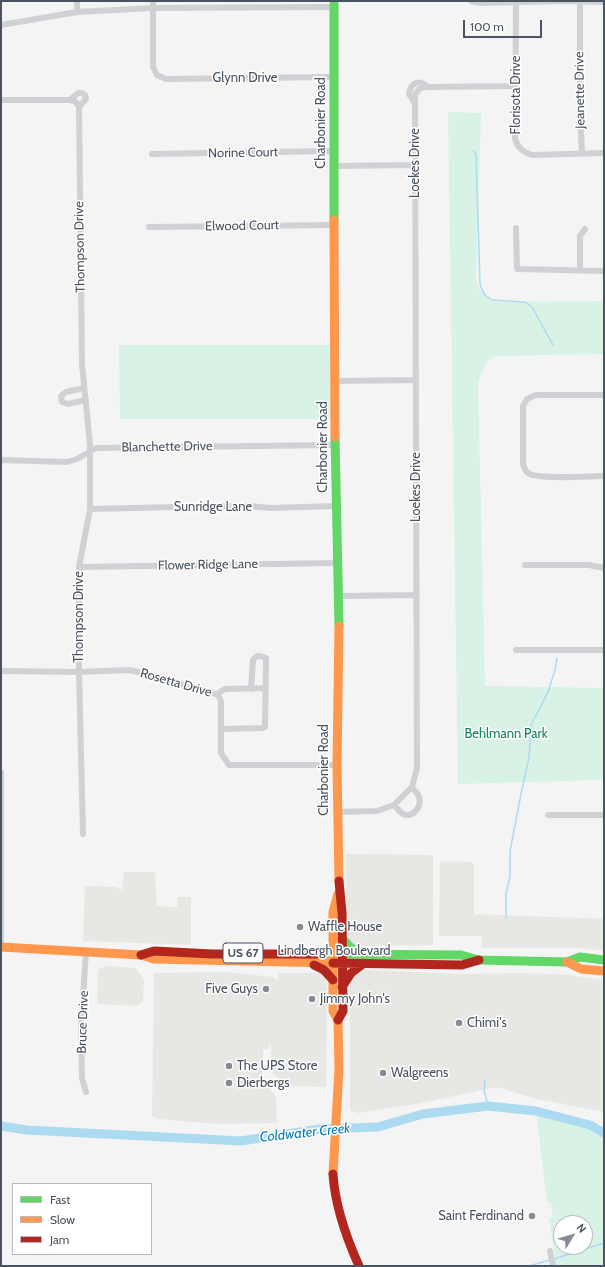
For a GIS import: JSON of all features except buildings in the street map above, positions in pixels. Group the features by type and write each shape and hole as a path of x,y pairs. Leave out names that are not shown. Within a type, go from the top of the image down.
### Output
{"main road":[{"name":"Charbonier Road","path":"334,4 333,151 336,506 339,596 336,765 339,892 342,913 343,1011 338,1020"},
{"name":"Charbonier Road","path":"338,1020 333,1011 332,912 339,892"},
{"path":"342,938 351,948 363,954"},
{"name":"US 67","path":"1,947 86,951"},
{"name":"Lindbergh Boulevard","path":"86,951 141,955 159,959 310,964 462,965 478,960"},
{"name":"Lindbergh Boulevard","path":"141,955 154,951 188,953 461,955 478,960 567,962 580,957 604,960"},
{"name":"Lindbergh Boulevard","path":"567,962 581,969 604,971"},
{"path":"310,964 324,970 333,980"},
{"path":"342,987 351,973 363,964"},
{"path":"338,1020 338,1088 333,1167 337,1203 345,1234 358,1266"}],"street":[{"path":"77,1 77,12"},
{"path":"471,1 604,2"},
{"name":"Florisota Drive","path":"516,2 515,139 517,145 522,151 532,155 604,153"},
{"name":"Jeanette Drive","path":"580,2 580,117 582,153"},
{"path":"1,25 77,12 153,4 334,4"},
{"name":"Glynn Drive","path":"153,4 153,67 157,75 166,78 333,77"},
{"name":"Loekes Drive","path":"412,787 417,768 416,91 421,87 516,86"},
{"name":"Thompson Drive","path":"1,100 75,103 81,341 90,452 90,509 79,567 79,672 83,834"},
{"name":"Norine Court","path":"152,154 333,151"},
{"path":"334,166 415,165"},
{"name":"Elwood Court","path":"149,227 334,225"},
{"path":"516,228 517,269 604,271"},
{"path":"580,270 580,236 585,229"},
{"path":"336,381 416,380"},
{"path":"84,388 66,392 61,396 61,398 62,402 68,404 86,400"},
{"path":"604,394 536,395 527,399 523,406 524,464 527,473 533,476 546,477 604,476"},
{"name":"Blanchette Drive","path":"1,460 67,462 77,459 96,448 336,445"},
{"name":"Sunridge Lane","path":"90,509 198,506 250,506 270,508 336,506"},
{"name":"Flower Ridge Lane","path":"79,567 337,563"},
{"path":"525,565 589,565 604,568"},
{"path":"339,596 417,595"},
{"path":"516,650 604,650"},
{"path":"221,729 265,727 266,658 260,656 253,660 251,689"},
{"name":"Rosetta Drive","path":"1,671 79,672 129,670 217,694 221,701 220,753 229,765 336,765"},
{"path":"217,694 225,689 266,688"},
{"path":"1,772 1,947"},
{"path":"338,812 377,811 394,805 412,787 419,797 420,804 415,811 407,815 402,813 394,805"},
{"path":"548,815 604,815"},
{"name":"Bruce Drive","path":"86,951 81,1027 82,1078 86,1092"},
{"path":"550,1251 553,1266"}],"shaded area":[{"path":"346,854 433,855 433,945 357,946 351,944 346,935"},
{"path":"443,861 472,862 474,867 474,914 604,919 604,951 581,948 482,948 482,936 439,936 440,863"},
{"path":"124,872 154,872 157,906 177,907 178,897 191,897 191,945 83,941 85,886 116,887 122,890"},
{"path":"105,966 136,968 144,980 143,1001 138,1006 97,1004 98,970"},
{"path":"368,970 464,974 523,973 569,975 604,980 604,1112 536,1099 497,1087 416,1104 358,1113 350,1110 350,983 353,977 359,972"},
{"path":"227,972 273,977 278,981 278,973 321,973 326,978 326,1086 290,1086 274,1075 272,1072 271,1041 268,1049 263,1049 262,1079 276,1096 277,1123 218,1124 158,1119 152,1116 154,973"}],"green space":[{"name":"Behlmann Park","path":"448,112 481,113 476,278 480,291 492,302 604,301 604,354 493,356 483,368 478,384 485,686 604,688 604,780 458,784"},
{"path":"119,345 330,345 331,419 120,419"},
{"path":"536,1111 590,1125 604,1133 604,1266 556,1266 554,1255 593,1255 593,1215 553,1215 553,1217 551,1203 547,1202"},
{"path":"553,1217 553,1245 549,1218"}],"waterway":[{"path":"474,151 476,155 480,284 484,294 492,300 525,302 532,307 553,345"},
{"path":"506,918 506,894 510,876 510,851 529,758 531,725 548,692 557,658"},
{"path":"485,1080 484,1090 488,1106"},
{"name":"Coldwater Creek","path":"1,1126 27,1130 241,1141 320,1129 378,1127 423,1114 488,1106 536,1111 590,1125 604,1133"},
{"path":"554,1259 604,1243"},
{"path":"529,1266 550,1260"}],"traffic: fast":[{"path":"334,1 334,220"},
{"path":"335,437 339,626"},
{"path":"342,938 351,948 362,953"},
{"path":"318,954 461,955 479,960 567,962 580,957 604,960"}],"traffic: slow":[{"path":"334,220 335,437"},
{"path":"339,626 337,765 339,881"},
{"path":"333,1174 339,1069 338,1020 333,1011 333,912 338,894"},
{"path":"1,947 141,955 154,959 333,963"},
{"path":"567,962 581,969 604,971"}],"traffic: jam":[{"path":"338,1020 343,1011 342,913 339,881"},
{"path":"141,955 154,951 212,954 318,954"},
{"path":"333,963 462,965 479,960"},
{"path":"342,987 351,973 363,964"},
{"path":"314,965 324,970 333,980"},
{"path":"333,1174 336,1198 342,1221 359,1266"}],"place":[{"name":"Waffle House","path":"300,927"},
{"name":"Five Guys","path":"266,989"},
{"name":"Jimmy John's","path":"312,999"},
{"name":"Chimi's","path":"459,1023"},
{"name":"The UPS Store","path":"229,1066"},
{"name":"Walgreens","path":"383,1073"},
{"name":"Dierbergs","path":"229,1083"},
{"name":"Saint Ferdinand","path":"532,1216"}]}
